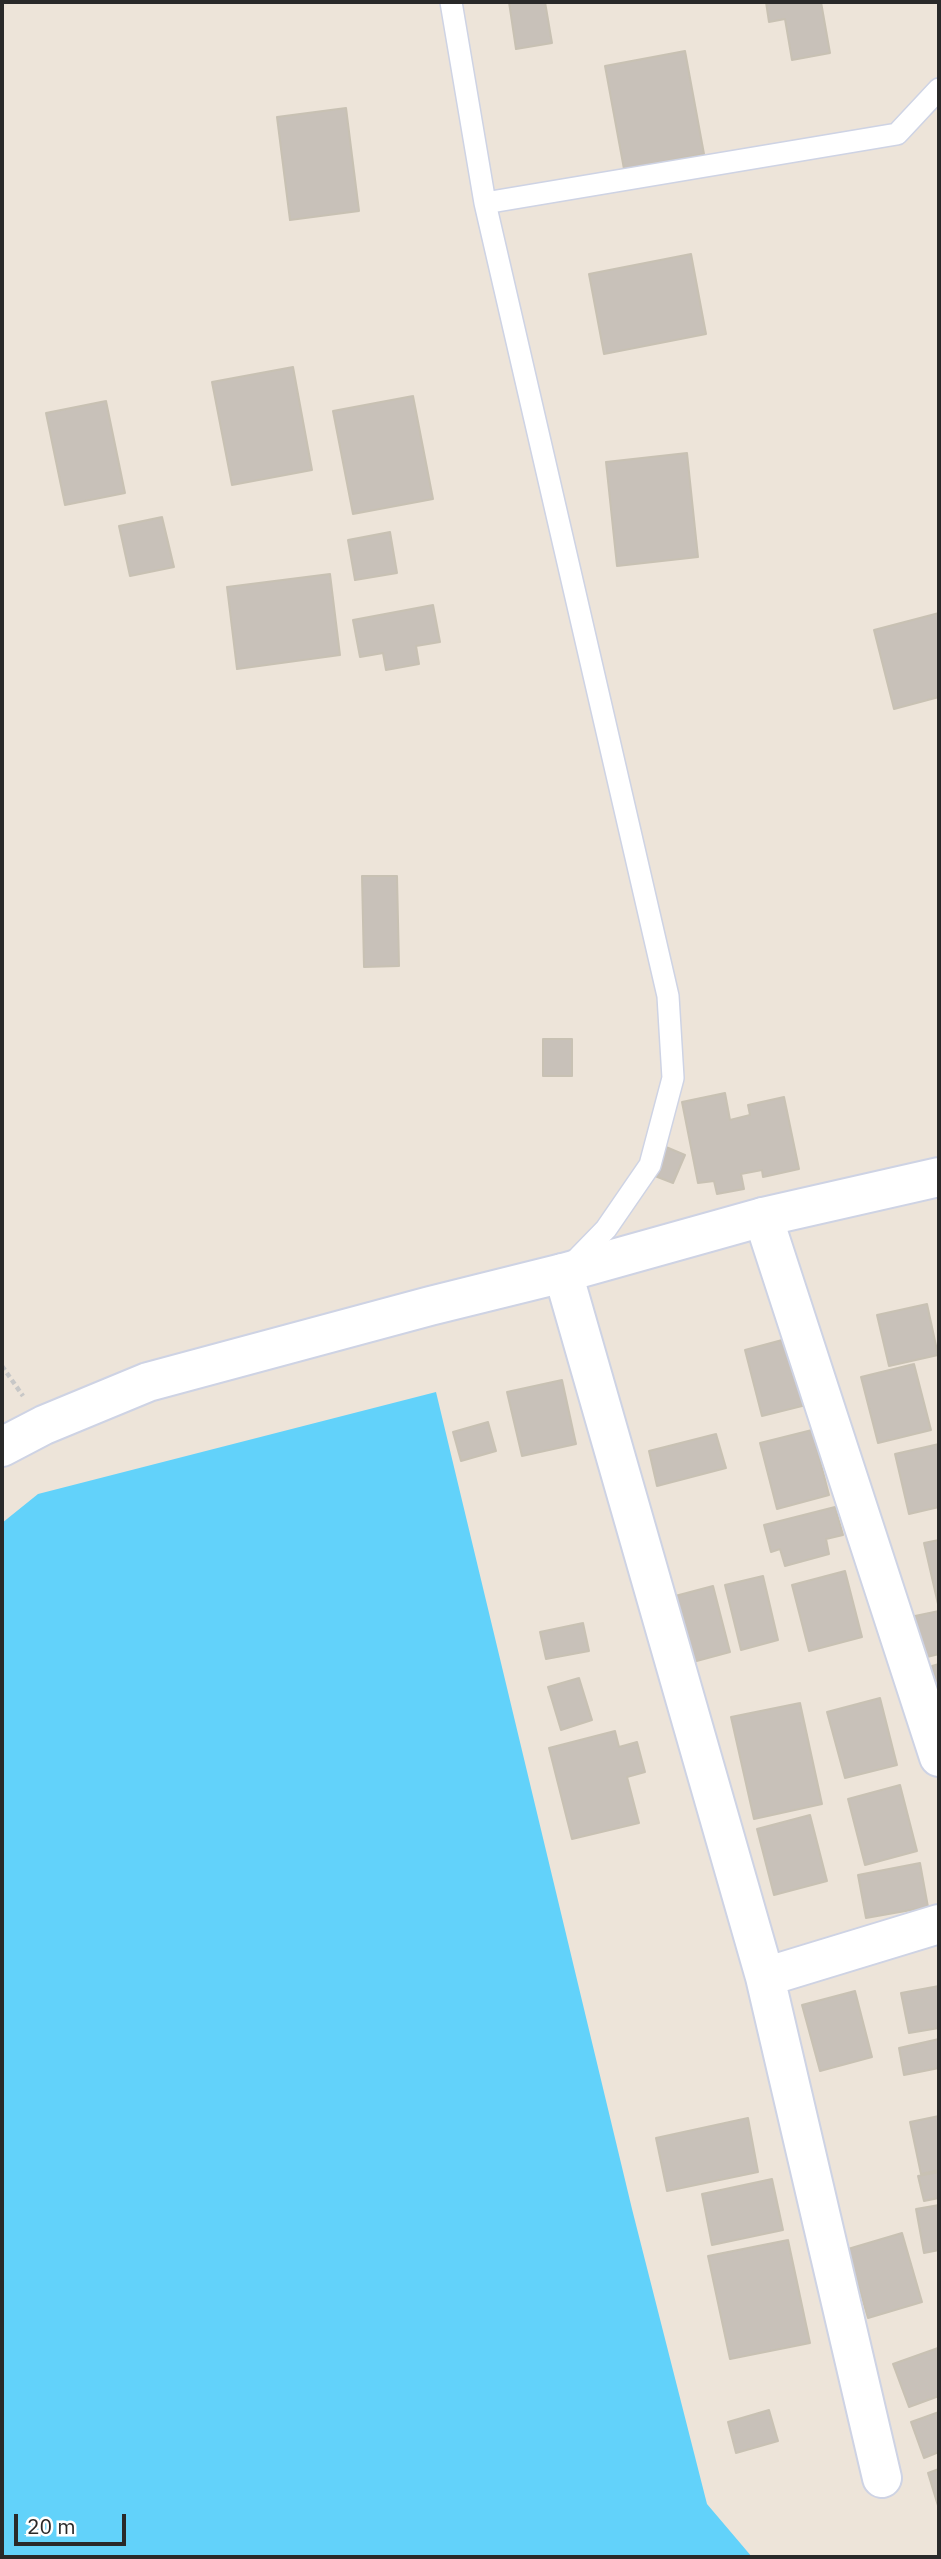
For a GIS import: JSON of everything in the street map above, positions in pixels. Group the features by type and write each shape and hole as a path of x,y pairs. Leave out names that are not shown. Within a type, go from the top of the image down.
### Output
{"street":[{"path":"2,1447 44,1425 148,1382 417,1309 563,1273 763,1217 939,1177"},
{"path":"763,1217 939,1757"},
{"path":"563,1273 765,1977 882,2478"},
{"path":"765,1977 939,1924"}],"lane":[{"path":"451,2 485,203 668,996 673,1078 650,1165 606,1229 563,1273"},
{"path":"485,203 897,134 939,89"}],"water":[{"path":"436,1392 632,2209 707,2504 752,2557 2,2557 2,1523 38,1494"}],"building":[{"path":"509,2 545,2 552,43 516,49"},
{"path":"766,2 821,2 830,53 792,60 785,19 769,22"},
{"path":"685,51 704,154 624,169 605,66"},
{"path":"346,108 359,211 290,220 277,117"},
{"path":"691,254 706,334 604,354 589,274"},
{"path":"293,367 312,470 232,485 212,382"},
{"path":"413,396 433,499 353,514 333,411"},
{"path":"106,401 125,493 65,505 46,413"},
{"path":"687,453 698,557 617,566 606,462"},
{"path":"162,517 174,567 130,576 119,526"},
{"path":"390,532 397,573 355,580 348,540"},
{"path":"330,574 340,655 237,669 227,587"},
{"path":"433,605 440,642 416,646 419,664 386,670 383,653 360,657 353,620"},
{"path":"939,613 939,697 894,709 874,630"},
{"path":"362,876 397,876 399,966 364,967"},
{"path":"543,1039 572,1039 572,1076 543,1076"},
{"path":"725,1093 730,1120 750,1115 748,1105 784,1097 799,1169 763,1177 762,1170 741,1174 744,1189 717,1194 714,1181 698,1183 682,1102"},
{"path":"666,1147 685,1155 673,1183 655,1176"},
{"path":"927,1304 938,1355 889,1366 877,1315"},
{"path":"797,1336 814,1403 762,1416 745,1350"},
{"path":"914,1364 931,1430 878,1443 861,1377"},
{"path":"562,1380 576,1444 522,1456 507,1392"},
{"path":"488,1422 496,1451 461,1461 453,1432"},
{"path":"812,1430 829,1495 777,1509 760,1443"},
{"path":"716,1434 726,1468 657,1486 649,1451"},
{"path":"939,1444 939,1507 909,1514 895,1454"},
{"path":"835,1507 843,1535 826,1539 829,1554 785,1566 780,1549 771,1552 764,1525"},
{"path":"939,1540 939,1604 938,1604 924,1543"},
{"path":"845,1571 862,1637 809,1651 792,1585"},
{"path":"763,1576 778,1640 741,1650 725,1585"},
{"path":"713,1586 730,1652 678,1666 660,1600"},
{"path":"939,1611 939,1654 923,1658 915,1616"},
{"path":"583,1623 589,1651 546,1659 540,1632"},
{"path":"939,1664 939,1695 932,1666"},
{"path":"579,1678 592,1720 561,1730 548,1687"},
{"path":"880,1698 897,1765 845,1778 827,1712"},
{"path":"800,1703 822,1804 754,1819 731,1717"},
{"path":"615,1731 619,1747 637,1742 645,1772 627,1777 639,1823 572,1839 549,1748"},
{"path":"900,1785 917,1851 865,1865 848,1799"},
{"path":"810,1815 827,1881 774,1895 757,1829"},
{"path":"920,1863 928,1907 866,1918 858,1875"},
{"path":"939,1986 939,2028 909,2033 901,1993"},
{"path":"855,1991 872,2057 820,2071 802,2005"},
{"path":"939,2039 939,2068 904,2075 899,2048"},
{"path":"939,2116 939,2170 921,2174 910,2122"},
{"path":"748,2118 758,2172 667,2191 656,2138"},
{"path":"939,2172 939,2198 924,2201 918,2176"},
{"path":"772,2179 783,2230 712,2245 702,2194"},
{"path":"939,2205 939,2250 924,2253 916,2209"},
{"path":"902,2233 922,2302 868,2318 848,2249"},
{"path":"788,2240 810,2343 730,2359 708,2256"},
{"path":"938,2348 939,2396 909,2407 893,2364"},
{"path":"769,2410 778,2441 736,2453 728,2422"},
{"path":"939,2412 939,2452 924,2458 911,2422"},
{"path":"939,2469 939,2509 928,2473"}]}
